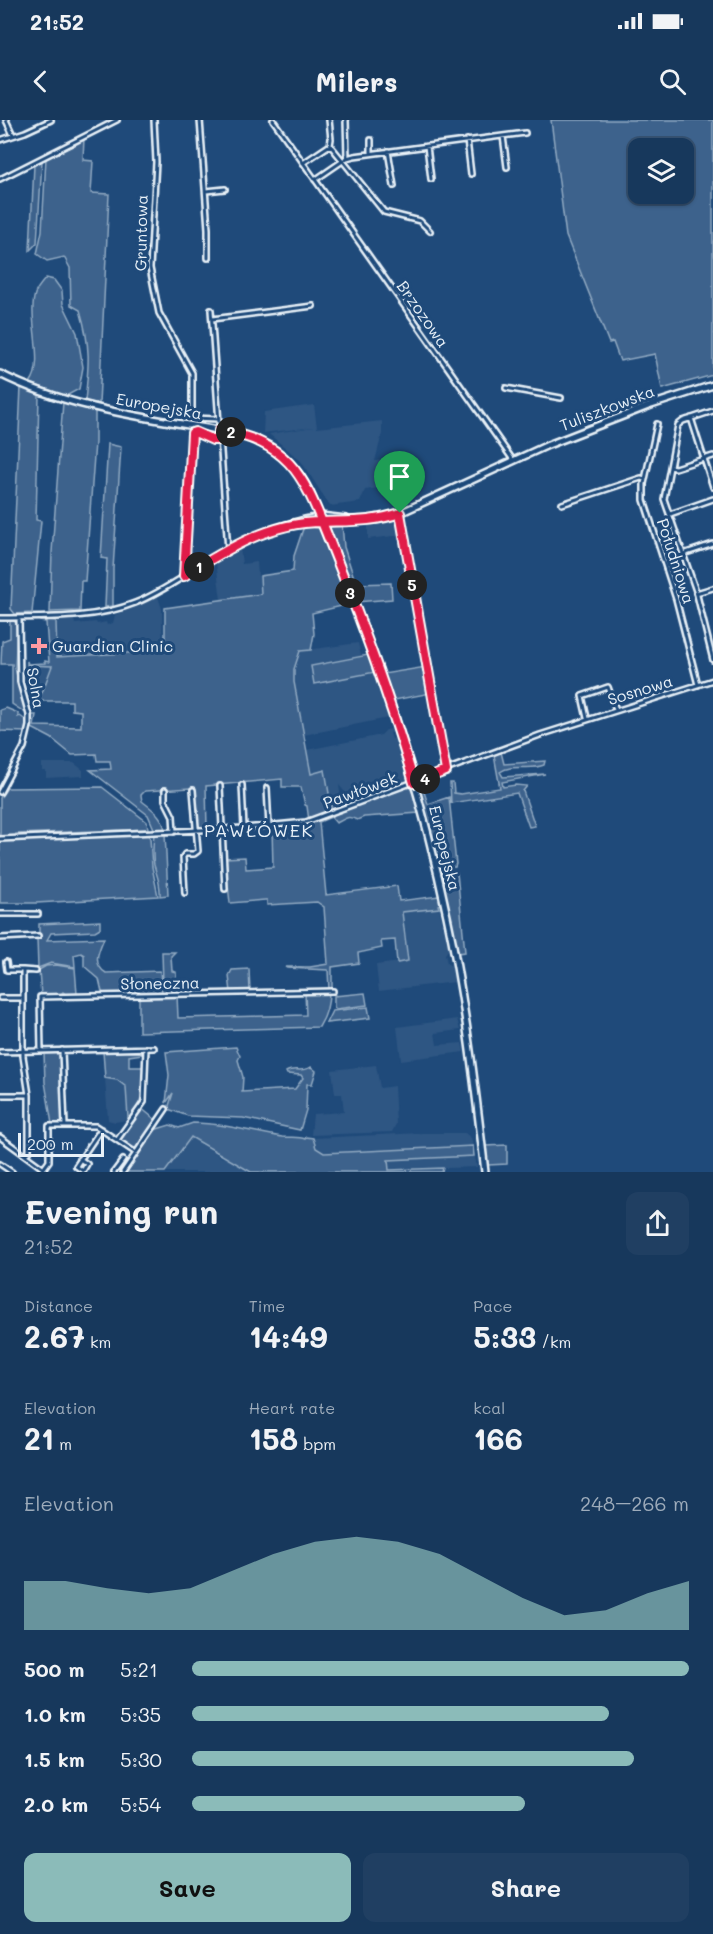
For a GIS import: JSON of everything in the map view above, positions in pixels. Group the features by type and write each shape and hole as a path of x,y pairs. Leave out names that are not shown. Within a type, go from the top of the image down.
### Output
{"main road":[{"name":"Europejska","path":"0,375 38,392 79,405 219,430 254,439 283,457 303,479 321,519 380,672 414,783 437,871 455,956 468,1035 485,1172"},
{"name":"Tuliszkowska","path":"321,519 379,519 400,513 513,460 636,411 713,385"}],"street":[{"path":"6,120 13,135"},
{"path":"0,140 51,120"},
{"path":"0,179 117,120"},
{"name":"Gruntowa","path":"154,120 156,162 150,260 158,310 192,373 192,418 218,419"},
{"path":"200,120 206,191 208,258"},
{"name":"Brzozowa","path":"273,120 513,460"},
{"path":"329,120 330,145 384,212 420,221 430,231"},
{"path":"346,120 347,158"},
{"path":"315,180 347,158 525,133"},
{"path":"503,136 507,167"},
{"path":"371,140 371,153"},
{"path":"467,140 471,174"},
{"path":"303,163 330,145"},
{"path":"427,146 431,179"},
{"path":"388,151 394,186"},
{"path":"206,191 225,189"},
{"path":"212,319 313,306"},
{"path":"211,310 228,550"},
{"path":"506,388 561,398"},
{"path":"713,411 678,425 664,495 696,593 713,660"},
{"path":"691,418 713,487"},
{"name":"Południowa","path":"657,424 645,479 644,502 676,598 698,685"},
{"path":"184,576 192,433 220,440"},
{"path":"670,467 675,468 713,456"},
{"path":"562,504 641,478 645,479"},
{"path":"670,514 713,499"},
{"path":"400,513 446,771"},
{"path":"0,618 90,614 120,609 149,597 228,550 279,526 321,519"},
{"path":"683,554 713,544"},
{"path":"696,593 713,588"},
{"name":"Solna","path":"0,792 19,758 29,728 29,715 20,682 19,618"},
{"path":"708,638 713,636"},
{"name":"Sosnowa","path":"574,723 713,680"},
{"path":"588,719 582,696 608,687 616,710"},
{"name":"Pawłówek","path":"0,839 222,830 312,821 574,723"},
{"path":"242,785 244,828"},
{"path":"220,786 225,889"},
{"path":"267,788 269,827"},
{"path":"165,790 165,800 173,816 174,832"},
{"path":"185,893 183,857 185,854 194,854 198,850 193,790"},
{"path":"0,914 38,914"},
{"path":"0,938 38,936"},
{"path":"6,962 7,970 36,970"},
{"path":"22,970 23,1069 28,1095 29,1151 25,1155"},
{"name":"Słoneczna","path":"41,1051 40,997 333,991"},
{"path":"0,998 22,998"},
{"path":"117,1140 144,1102 146,1048"},
{"path":"0,1052 154,1048"},
{"path":"62,1050 65,1126"},
{"path":"0,1095 28,1095"},
{"path":"123,1172 166,1108"},
{"path":"0,1137 43,1170 50,1161 49,1126 96,1126 136,1153"},
{"path":"80,1160 87,1164 83,1171 76,1166 80,1160 101,1129"},
{"path":"114,1172 123,1160"},
{"path":"0,1164 12,1172"}],"shaded area":[{"path":"551,120 713,120 713,375 662,389 655,354 620,361 613,342 609,343 566,236"},
{"path":"84,138 83,160 93,161 91,193 109,194 99,404 85,401 87,345 80,310 71,305 70,268 64,257 47,261 37,254 42,231 46,158"},
{"path":"42,161 37,243 30,250 34,165"},
{"path":"46,278 54,280 62,291 63,304 77,333 83,367 79,389 66,396 30,383 34,374 37,353 33,304 36,292"},
{"path":"21,387 39,395 36,520 41,521 32,613 15,614 11,609"},
{"path":"63,402 95,410 95,442 85,581 81,581 80,611 50,612 52,552"},
{"path":"314,405 317,428 382,421 382,434 375,461 388,459 392,486 365,490 360,502 330,506 301,461 269,434 314,427 263,433 264,412"},
{"path":"108,444 121,447 113,569 113,606 105,607 107,559 101,558"},
{"path":"399,518 402,535 368,539 368,523"},
{"path":"342,524 344,547 356,584 391,583 392,599 356,602 328,530 331,526"},
{"path":"304,526 319,528 350,604 312,613 314,634 311,650 300,651 294,669 294,682 311,774 325,770 332,811 309,821 301,787 282,787 282,779 206,786 207,829 193,829 190,788 145,791 141,795 142,801 160,817 165,831 155,831 148,815 90,770 111,769 110,761 97,761 96,754 72,755 51,738 32,728 32,715 36,715 34,726 81,727 81,711 72,710 72,701 39,701 52,666 27,665 27,661 28,664 49,662 46,622 40,619 56,621 57,657 162,651 163,644 165,644 165,608 261,594 260,576 293,571 294,556"},
{"path":"240,548 242,564 257,562 261,594 221,600 216,562"},
{"path":"158,597 162,609 163,651 56,657 56,621 74,619 75,624 106,622 107,625 113,623 115,615"},
{"path":"10,621 14,621 17,625 15,668 24,712 12,704 12,664 1,664 2,641 10,638"},
{"path":"358,643 361,656 311,666 314,683 375,672 388,718 304,735 294,682 294,669 300,651"},
{"path":"368,655 375,672 314,684 311,666"},
{"path":"27,665 52,666 35,709 32,709 28,700"},
{"path":"426,667 431,693 394,700 418,776 420,778 443,769 444,774 421,783 428,804 449,797 456,864 455,867 441,869 415,774 383,674"},
{"path":"6,708 18,713 18,717 27,721 26,732 0,731 0,710"},
{"path":"393,729 390,733 392,739 396,738 409,782 354,803 339,785 342,807 332,811 325,771 311,774 307,750 381,735 386,730"},
{"path":"501,752 504,764 545,761 544,765 539,767 510,768 500,772 503,777 545,774 502,782 503,787 527,786 523,791 535,826 529,827 517,793 451,803 450,783 453,783 454,793 461,794 500,788 494,755"},
{"path":"42,763 74,763 83,770 83,776 46,778 46,771 42,771"},
{"path":"409,786 415,796 419,813 364,817 357,820 348,818 336,823 331,817 319,822 326,895 397,886 399,901 439,896 441,904 438,905 439,908 402,912 408,961 397,963 395,940 381,941 382,948 358,953 359,963 332,967 332,990 329,990 328,970 285,967 328,964 324,907 317,902 267,905 267,900 265,900 230,903 225,858 245,857 246,869 273,867 272,828 317,821"},
{"path":"102,787 147,822 148,829 16,834 16,837 0,837 0,798 7,788"},
{"path":"165,833 168,895 160,896 153,861 153,842 154,834"},
{"path":"148,835 158,896 0,903 0,841"},
{"path":"454,871 457,873 465,952 457,953 441,875"},
{"path":"439,908 449,949 445,954 447,963 452,967 455,982 379,991 376,965 408,961 402,912"},
{"path":"100,921 100,928 95,931 51,933 47,940 104,938 98,962 106,973 160,971 162,993 106,995 102,992 99,979 84,966 84,955 81,953 74,955 75,967 51,963 38,968 39,924"},
{"path":"162,952 175,952 171,956 172,971 176,972 177,994 167,994 163,983"},
{"path":"46,966 75,968 77,994 63,992 41,995 39,970"},
{"path":"249,969 250,992 231,992 229,976 232,970"},
{"path":"329,992 327,1010 319,1027 139,1032 139,997 177,995 178,1018 306,1015 305,993"},
{"path":"365,993 367,1005 336,1009 334,1007 334,996"},
{"path":"368,1007 370,1018 326,1023 332,1011"},
{"path":"457,1019 460,1030 435,1033 437,1045 462,1043 464,1052 401,1060 397,1027"},
{"path":"236,1047 240,1056 238,1060 243,1077 242,1092 295,1089 303,1078 301,1075 286,1072 311,1067 316,1071 312,1084 307,1084 306,1110 300,1130 243,1118 188,1116 168,1109 173,1093 166,1103 169,1075 166,1052"},
{"path":"103,1051 140,1051 144,1053 144,1056 142,1054 129,1056 129,1067 144,1067 142,1095 130,1119 128,1118 126,1087 117,1080 105,1078"},
{"path":"44,1052 60,1052 61,1054 63,1124 52,1124 45,1082"},
{"path":"376,1065 380,1088 394,1086 396,1124 392,1132 311,1135 313,1114 344,1112 342,1094 335,1094 332,1070"},
{"path":"126,1077 127,1120 115,1122 108,1120 105,1078"},
{"path":"141,1108 157,1121 137,1150 134,1150 120,1139"},
{"path":"193,1123 226,1126 282,1137 313,1138 316,1148 324,1153 473,1146 474,1156 388,1160 389,1170 443,1168 442,1172 251,1172 191,1137 165,1172 127,1172 154,1130 170,1125 179,1128"},
{"path":"465,1133 471,1138 473,1146 323,1153 316,1148 313,1138"},
{"path":"191,1137 223,1158 225,1156 251,1172 165,1172"},
{"path":"507,1145 507,1164 488,1165 486,1146"},
{"path":"474,1153 477,1167 388,1170 388,1160 473,1156"}],"place":[{"name":"Guardian Clinic","path":"39,646"}],"district":[{"name":"PAWŁÓWEK","path":"259,831"}],"route":[{"path":"400,513 371,520 340,522 322,522 302,522 279,526 236,545 184,576 192,433 220,440 219,430 254,439 273,449 288,461 303,479 320,516 322,522 343,574 368,640 414,783 446,771 400,513"}]}
